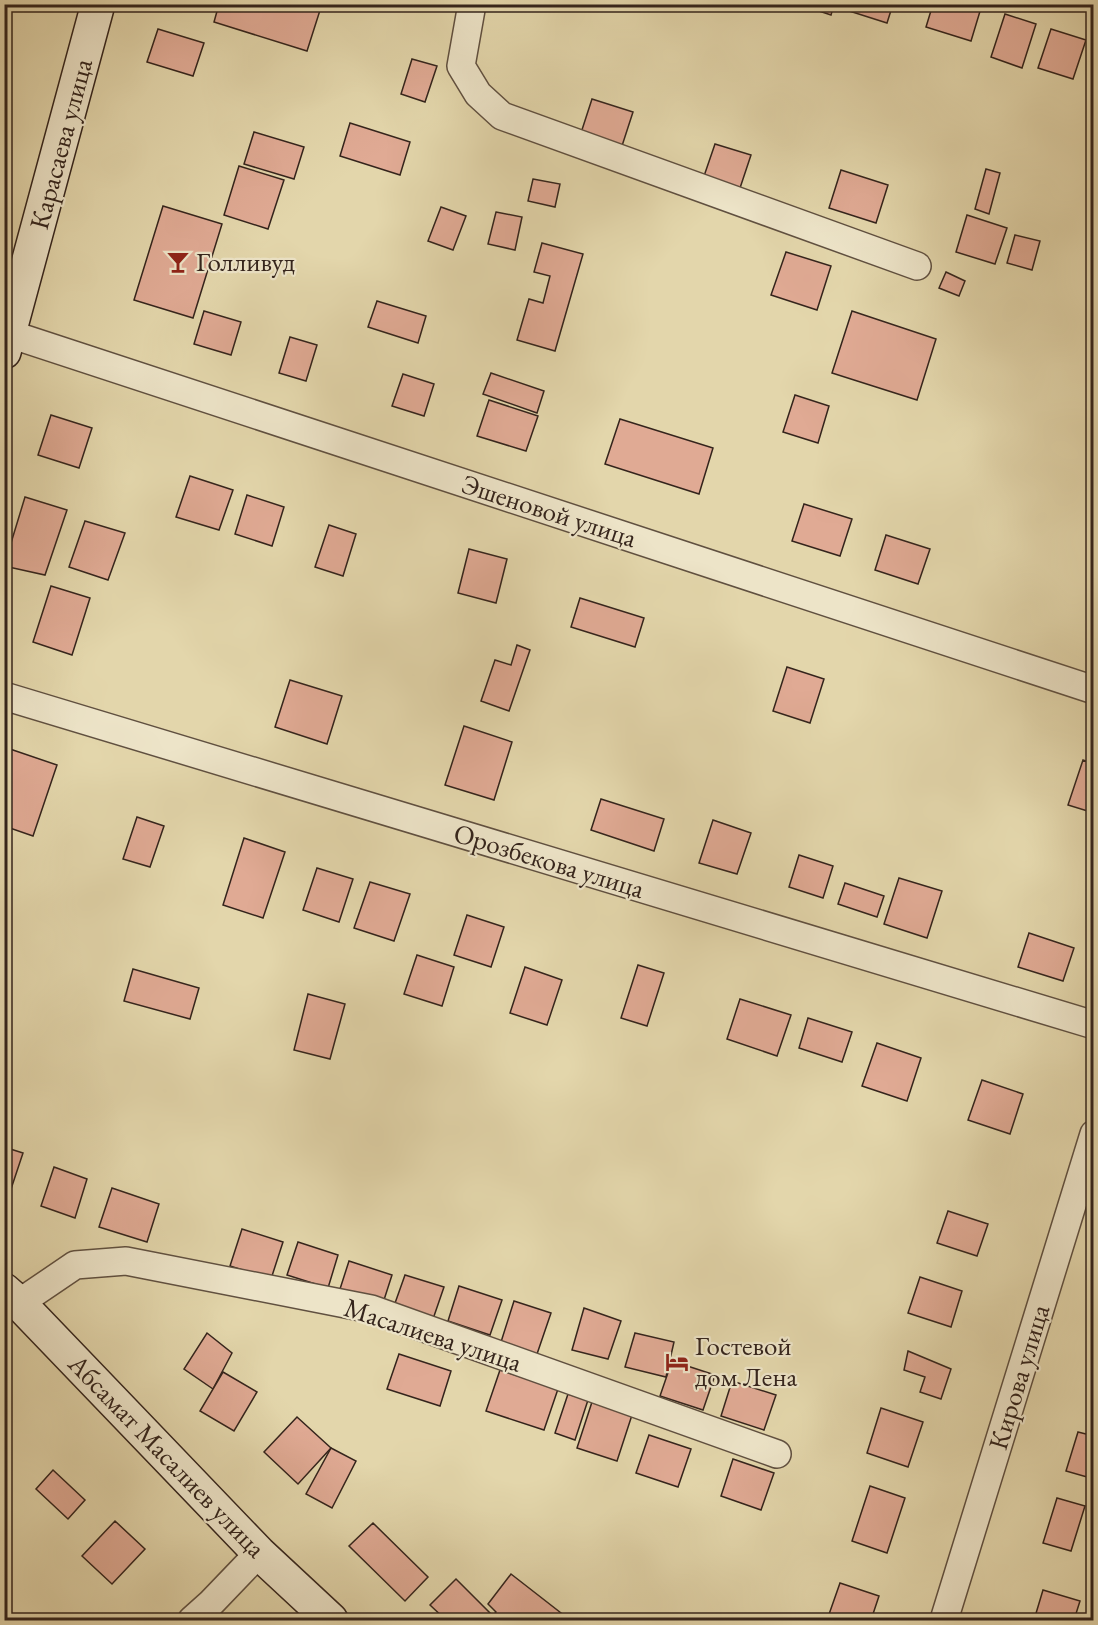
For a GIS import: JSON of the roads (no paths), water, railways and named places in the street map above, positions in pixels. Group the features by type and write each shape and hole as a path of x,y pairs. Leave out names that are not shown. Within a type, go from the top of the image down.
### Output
{"street":[{"name":"Карасаева улица","path":"6,340 98,4"},
{"path":"472,4 460,66 478,94 502,116 917,266"},
{"name":"Эшеновой улица","path":"6,340 1094,690"},
{"name":"Орозбекова улица","path":"4,696 1094,1026"},
{"name":"Кирова улица","path":"944,1620 1094,1134"},
{"name":"Масалиева улица","path":"12,1297 75,1265 126,1261 371,1309 777,1454"},
{"name":"Абсамат Масалиев улица","path":"12,1297 259,1553 331,1620"},
{"path":"192,1620 212,1603 259,1553"}],"place":[{"name":"Голливуд","path":"178,262"},
{"name":"Гостевой дом Лена","path":"677,1362"}]}
